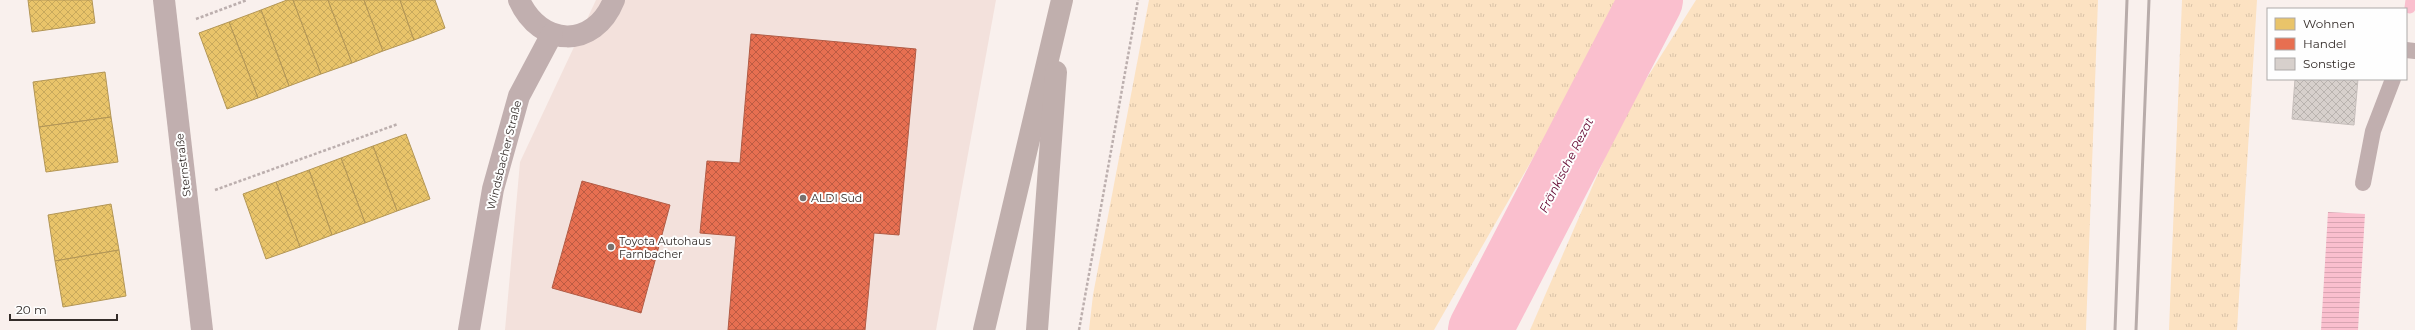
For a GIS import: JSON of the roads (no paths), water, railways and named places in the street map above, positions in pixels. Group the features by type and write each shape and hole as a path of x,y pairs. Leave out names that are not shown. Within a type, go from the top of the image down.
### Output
{"main road":[{"path":"984,330 1062,2"},
{"path":"1037,330 1062,2"}],"street":[{"name":"Sternstraße","path":"164,0 202,330"},
{"path":"519,0 526,15 534,23 552,34 568,37 584,34 598,25 608,13 614,0"},
{"name":"Windsbacher Straße","path":"469,330 493,189 519,96 552,34"}],"lane":[{"path":"2363,183 2373,131 2393,80"}],"waterway":[{"name":"Fränkische Rezat","path":"1480,330 1651,0"},
{"path":"2410,8 2411,0"}],"railway":[{"path":"2115,330 2127,0"},
{"path":"2136,330 2149,0"}],"place":[{"name":"ALDI Süd","path":"803,198"},
{"name":"Toyota Autohaus Farnbacher","path":"611,247"}]}
